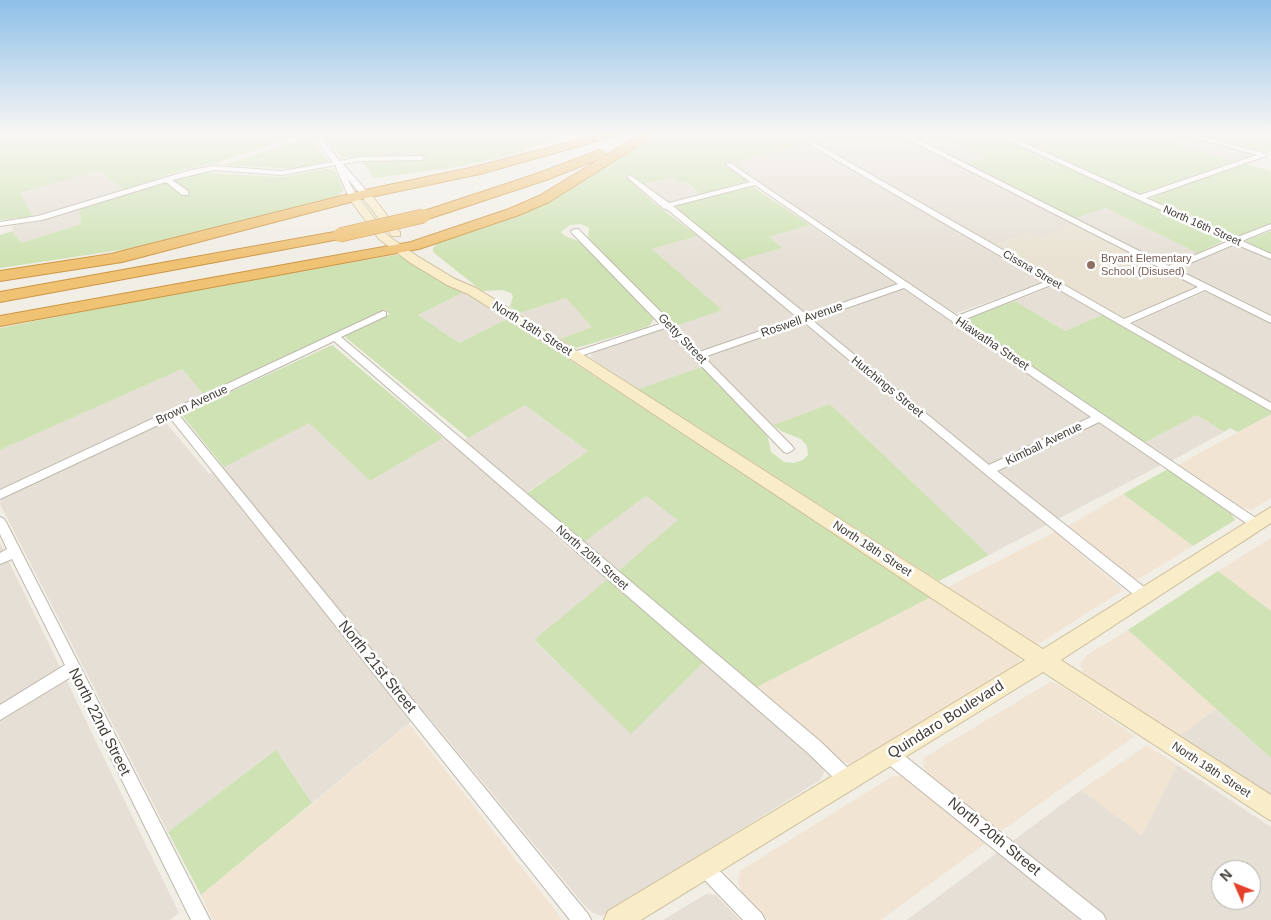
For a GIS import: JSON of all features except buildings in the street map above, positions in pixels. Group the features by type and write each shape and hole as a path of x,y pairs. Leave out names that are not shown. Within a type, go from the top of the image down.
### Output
{"highway":[{"path":"110,259 359,195 451,176"},
{"path":"419,211 509,176"},
{"path":"0,305 419,211 542,176"},
{"path":"0,321 406,248 514,212 544,199 582,176"},
{"path":"0,276 110,259 337,229"},
{"path":"0,297 189,264"}],"main road":[{"name":"North 18th Street","path":"359,195 383,237 406,248 451,282 472,291 574,355 1271,809"},
{"name":"Quindaro Boulevard","path":"617,920 1042,661 1267,518"}],"street":[{"path":"0,224 39,218 178,176"},
{"name":"North 18th Street","path":"341,176 343,181 359,195"},
{"name":"North 18th Street","path":"345,176 359,195"},
{"name":"Hiawatha Street","path":"747,176 1100,417 1267,518"},
{"name":"Cissna Street","path":"868,176 1271,408"},
{"path":"984,176 1271,320"},
{"name":"North 16th Street","path":"1090,176 1271,257"},
{"path":"1138,198 1207,176"},
{"name":"Hutchings Street","path":"630,177 1144,595"},
{"path":"167,179 185,193"},
{"path":"666,206 756,182"},
{"path":"1168,269 1271,226"},
{"name":"Getty Street","path":"575,231 668,324 788,449"},
{"path":"956,319 1052,282"},
{"name":"Roswell Avenue","path":"699,356 905,285"},
{"path":"1122,323 1205,287"},
{"name":"Brown Avenue","path":"0,495 383,314"},
{"path":"574,355 668,324"},
{"name":"North 20th Street","path":"336,337 815,748 848,780"},
{"name":"North 21st Street","path":"173,414 582,920"},
{"name":"Kimball Avenue","path":"988,470 1100,417"},
{"name":"North 22nd Street","path":"0,522 6,555 72,669 201,920"},
{"path":"0,713 72,669"},
{"name":"North 20th Street","path":"890,755 1097,920"},
{"path":"704,867 756,920"}],"shaded area":[{"path":"76,176 107,176 124,190 33,217 21,193"},
{"path":"751,176 978,176 1075,225 1040,238 1030,232 986,248 1043,282 954,314"},
{"path":"671,178 681,183 685,182 701,194 666,203 644,184"},
{"path":"1106,208 1206,256 1235,245 1271,260 1271,317 1073,219"},
{"path":"79,209 81,224 21,243 12,231 14,225 37,222"},
{"path":"810,225 1161,465 989,555 830,404 773,425 712,364 638,389 590,357 594,352 721,310 652,249 698,236 731,262 781,248 768,237"},
{"name":"Bryant Elementary School (Disused)","path":"1075,225 1194,284 1195,288 1120,317 993,245 1030,232 1040,238"},
{"path":"1051,287 1102,315 1065,331 1015,301"},
{"path":"464,292 507,319 459,343 418,315"},
{"path":"1205,292 1271,323 1271,403 1135,326 1134,323"},
{"path":"566,298 592,327 560,339 520,313"},
{"path":"182,369 204,395 0,490 0,450"},
{"path":"525,405 588,451 516,500 572,551 646,496 679,520 534,641 631,733 704,662 821,765 824,772 820,780 602,916 593,913 585,906 424,711 312,803 276,750 168,832 0,504 1,500 6,495 161,423 166,423 209,474 309,423 370,481 443,438 453,446"},
{"path":"1271,414 1271,498 1251,510 1238,506 1178,465"},
{"path":"1197,415 1224,432 1171,461 1144,443"},
{"path":"1123,494 1193,546 1140,578 1134,579 1128,577 1066,527"},
{"path":"1055,532 1121,588 1120,592 1040,643 1034,644 946,588"},
{"path":"1271,538 1271,611 1218,571"},
{"path":"0,543 179,913 170,920 0,920"},
{"path":"931,597 1013,650 1019,656 1020,662 851,764 843,762 834,756 755,688"},
{"path":"1128,630 1216,709 1176,738 1089,682 1083,674 1080,663 1087,655"},
{"path":"1050,682 1060,685 1135,736 1000,832 928,775 923,765 925,757"},
{"path":"1216,709 1271,758 1271,799 1176,738"},
{"path":"409,724 556,911 561,920 213,920 201,895"},
{"path":"1147,745 1177,765 1142,835 1081,790"},
{"path":"1177,765 1271,827 1271,920 907,920 1081,790 1142,835"},
{"path":"893,776 902,776 986,843 881,920 768,920 742,893 738,882 740,871"},
{"path":"706,894 716,895 740,920 663,920"}],"green space":[{"path":"0,176 79,176 21,193 33,217 0,220"},
{"path":"106,176 166,176 124,190"},
{"path":"186,176 337,176 344,190 337,198 154,245 0,268 0,235 12,231 21,243 81,224 79,209"},
{"path":"373,176 390,176 374,178"},
{"path":"581,176 625,176 655,204 698,236 652,249 722,310 675,326 588,238 589,228 581,224 570,225 561,232 565,236 581,242 654,319 650,325 644,328 576,348 560,339 592,327 566,298 520,313 510,307 513,296 511,293 502,290 482,291 433,252 433,248 440,241 500,220"},
{"path":"633,176 741,176 748,181 701,194 686,182 681,183 671,178 644,184"},
{"path":"988,176 1271,176 1271,223 1233,238 1147,200 1163,193 1155,189 1132,196 1226,240 1198,253 1106,208 1073,219"},
{"path":"753,187 810,225 769,237 782,248 739,260 676,208 680,204"},
{"path":"1271,231 1271,255 1245,241"},
{"path":"395,255 403,256 464,292 418,315 459,343 507,319 931,597 755,688 618,571 678,520 646,496 584,542 526,494 588,451 525,405 468,438 344,336 390,314 385,310 204,395 182,369 0,450 0,328 176,293"},
{"path":"1015,301 1065,331 1102,315 1271,411 1271,414 1238,432 1230,428 1224,432 1197,415 1144,443 966,322 966,319"},
{"path":"332,345 443,438 370,481 309,423 224,467 182,415 185,413"},
{"path":"702,367 763,429 768,438 771,452 784,462 794,463 803,460 808,455 807,446 801,439 781,431 773,425 830,404 989,555 939,581 638,389"},
{"path":"1168,469 1231,513 1235,520 1193,546 1123,494"},
{"path":"1218,571 1271,611 1271,758 1128,630"},
{"path":"608,579 704,662 631,734 534,640"},
{"path":"276,750 312,803 201,895 168,832"}],"place":[{"name":"Bryant Elementary School (Disused)","path":"1091,265"}]}
